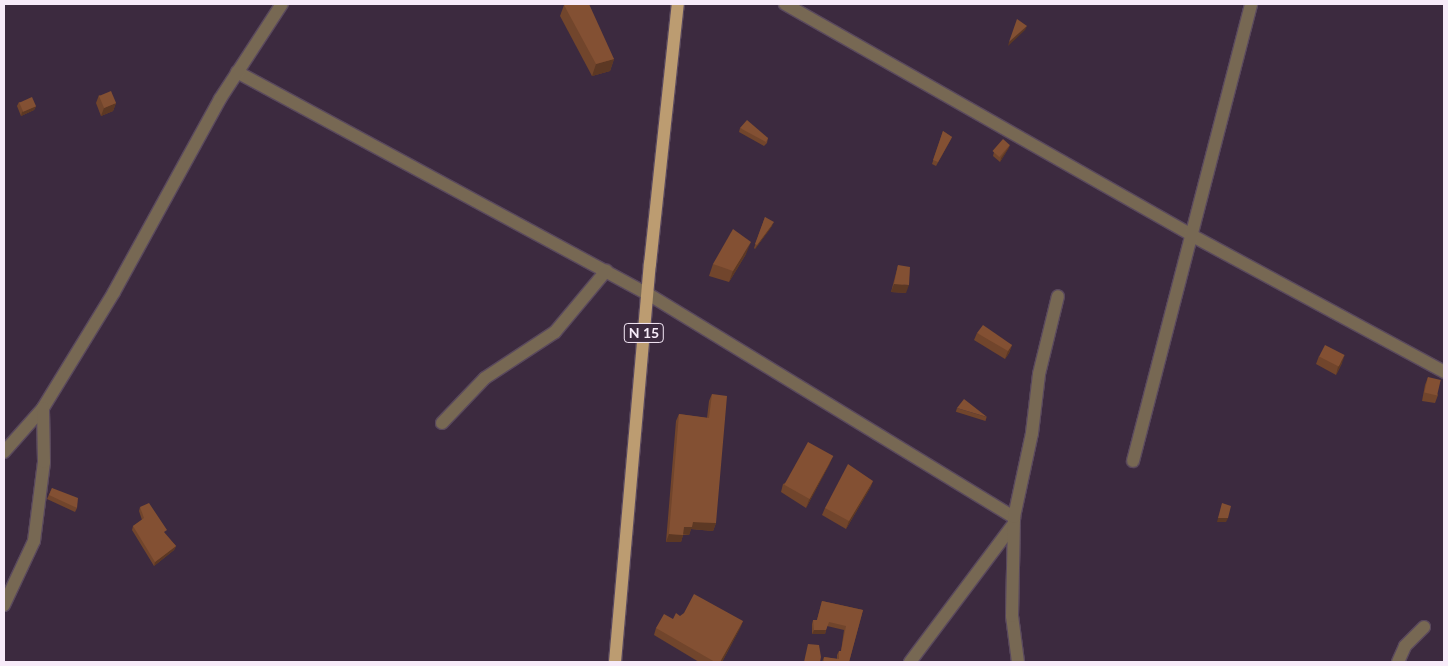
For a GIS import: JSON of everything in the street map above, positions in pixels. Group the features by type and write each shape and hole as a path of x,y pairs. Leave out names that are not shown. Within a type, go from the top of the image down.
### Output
{"main road":[{"name":"N 15","path":"615,662 648,294 678,4"}],"street":[{"path":"4,452 42,408 114,292 237,72 282,4"},
{"path":"785,4 1191,235 1444,372"},
{"path":"1133,461 1251,4"},
{"path":"237,72 648,294 1014,520"},
{"path":"442,423 485,378 554,332 606,271"},
{"path":"1018,662 1012,616 1014,520 1032,433 1039,374 1058,296"},
{"path":"4,605 34,541 44,462 42,408"},
{"path":"910,662 1014,520"},
{"path":"1398,662 1405,646 1424,627"}],"building":[{"path":"565,4 589,4 614,59 596,64"},
{"path":"1017,19 1027,26 1009,42"},
{"path":"111,91 116,103 104,108 99,96"},
{"path":"32,97 36,106 23,112 19,103"},
{"path":"747,120 768,138 766,142 740,128"},
{"path":"943,131 952,137 938,162 933,160"},
{"path":"1003,139 1010,145 999,157 993,151"},
{"path":"765,217 774,222 757,245 755,244"},
{"path":"733,229 751,242 733,271 713,264"},
{"path":"898,265 910,267 909,285 894,284"},
{"path":"983,325 1012,345 1008,351 977,333"},
{"path":"1325,345 1345,355 1339,367 1319,357"},
{"path":"1428,377 1441,380 1437,396 1424,393"},
{"path":"712,394 727,396 716,523 693,522 692,527 684,527 683,535 669,534 679,414 709,418"},
{"path":"964,399 987,417 957,408"},
{"path":"808,442 833,456 810,499 784,485"},
{"path":"848,464 873,481 849,521 825,508"},
{"path":"52,488 78,498 77,508 49,495"},
{"path":"149,503 167,530 164,532 176,546 155,562 133,526 144,518 140,507"},
{"path":"1222,503 1231,506 1228,518 1218,518"},
{"path":"694,594 743,621 720,662 715,662 656,628 664,614 673,619 676,613 680,616 684,613"},
{"path":"822,601 863,610 849,662 824,662 824,657 839,659 839,651 841,651 846,626 829,622 826,630 814,630 813,620 817,620"},
{"path":"808,644 819,645 820,662 804,662"}]}
